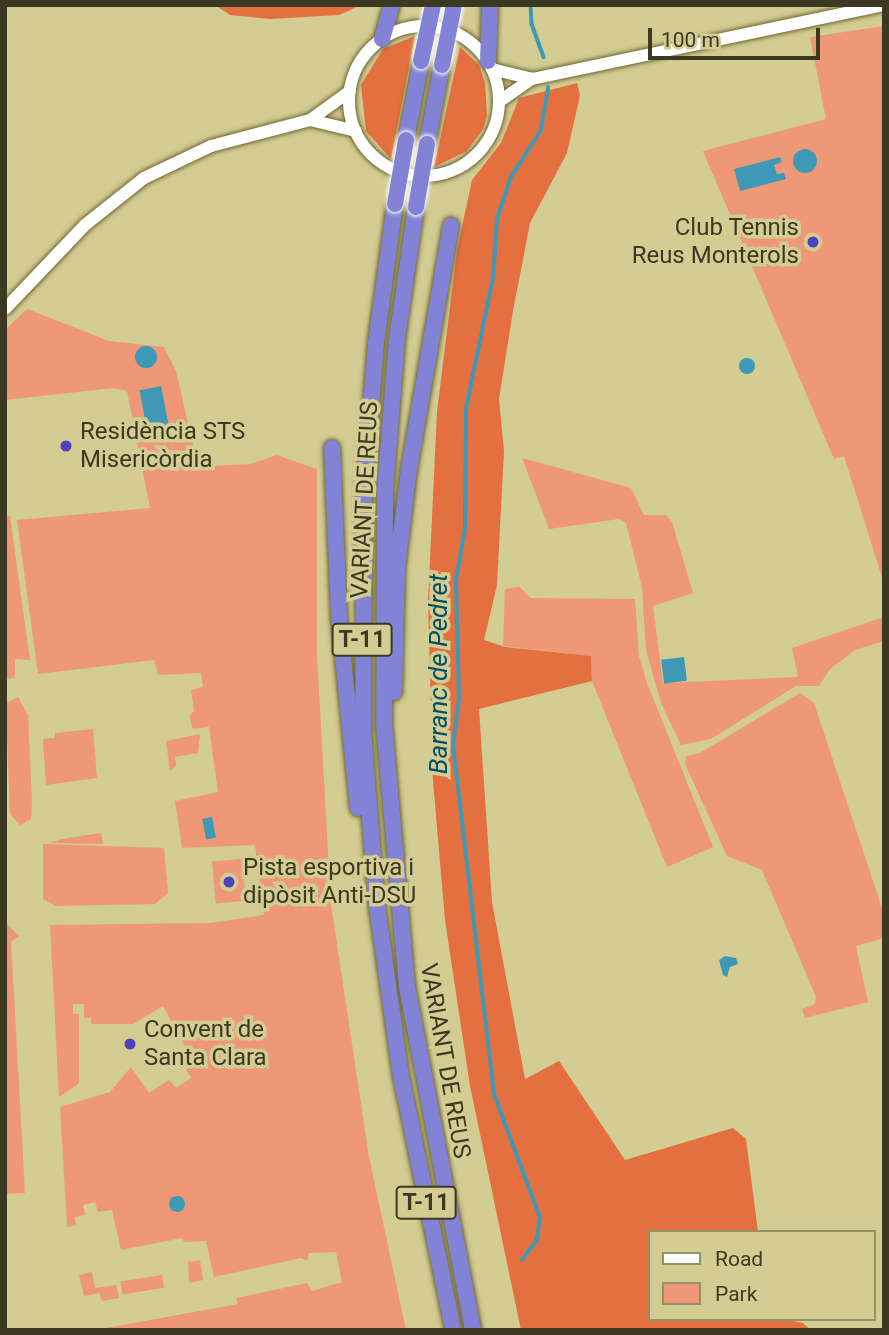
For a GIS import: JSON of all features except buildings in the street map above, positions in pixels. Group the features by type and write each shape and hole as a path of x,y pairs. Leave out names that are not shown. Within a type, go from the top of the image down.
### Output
{"highway":[{"path":"382,39 392,5"},
{"name":"VARIANT DE REUS","path":"433,5 396,204 372,397 361,631 368,816 401,1076 453,1330"},
{"name":"VARIANT DE REUS","path":"454,5 416,207 397,339 385,492 384,724 397,901 420,1070 474,1330"},
{"path":"490,5 490,65"},
{"path":"397,901 394,677 397,568 409,469 451,226"},
{"name":"T-11","path":"332,448 339,617 367,908 401,1076"}],"main road":[{"path":"500,101 532,79 884,5"},
{"path":"5,309 85,225 144,178 211,146 310,120 350,91 366,53 382,39 403,29 427,26 451,30 472,43 490,65 500,101 496,126 483,149 463,166 442,174 399,171 379,161 356,131 350,91"},
{"path":"490,65 532,79"},
{"path":"310,120 356,131"}],"green space":[{"name":"Club Tennis Reus Monterols","path":"884,26 884,584 844,456 834,459 703,151 826,119 810,37"},
{"path":"27,309 109,341 164,347 176,371 194,449 208,466 251,464 277,455 317,469 317,656 331,904 369,1157 406,1330 95,1330 238,1304 236,1298 307,1283 312,1291 342,1282 336,1252 309,1253 307,1261 301,1258 214,1277 206,1241 184,1242 182,1238 121,1250 112,1210 98,1212 95,1202 83,1205 85,1215 75,1217 76,1225 67,1227 60,1107 110,1092 131,1067 149,1093 169,1080 176,1088 191,1078 186,1069 195,1064 163,1006 133,1024 91,1024 91,1018 84,1018 84,1004 73,1004 73,1014 79,1014 79,1083 59,1097 50,925 210,923 264,915 255,845 182,848 175,801 218,792 209,727 193,729 189,716 194,711 191,690 203,687 201,673 158,675 154,660 38,674 17,520 150,508 127,391 113,388 5,400 5,330"},
{"path":"522,458 631,488 644,515 666,515 672,522 693,593 653,606 663,683 798,677 792,648 884,617 884,641 855,650 830,669 819,686 796,686 711,739 681,745 661,703 646,650 642,587 626,523 619,519 549,529"},
{"path":"10,516 30,660 15,659 15,678 5,679 5,517"},
{"path":"520,587 530,598 635,599 639,656 647,683 713,847 667,867 592,681 591,656 503,646 505,589"},
{"path":"800,693 814,703 884,914 884,938 856,946 868,1002 805,1018 802,1009 815,1004 816,997 762,870 727,856 685,764 686,756 700,753"},
{"path":"18,697 28,715 32,802 31,819 20,825 10,814 6,714 7,703"},
{"path":"93,729 97,778 46,785 43,739 55,738 55,733"},
{"path":"200,734 198,753 175,757 176,766 170,771 166,741"},
{"path":"101,833 103,844 50,843 62,839"},
{"path":"43,844 164,848 168,893 155,904 56,906 43,899"},
{"name":"Pista esportiva i dipòsit Anti-DSU","path":"242,859 246,901 216,903 212,862"},
{"path":"5,922 19,936 11,942 25,1193 5,1194"},
{"path":"200,1260 203,1280 189,1283 188,1262"},
{"path":"92,1272 95,1288 116,1285 119,1298 102,1301 99,1293 84,1296 79,1275"},
{"path":"162,1275 164,1288 123,1294 121,1282"}],"shaded area":[{"path":"215,5 361,5 339,15 270,19 230,15"},
{"path":"415,36 391,159 366,131 361,85 383,49"},
{"path":"460,47 479,65 485,83 487,116 483,129 467,151 434,167"},
{"path":"577,83 580,95 567,153 530,223 513,311 499,399 504,451 497,585 484,640 505,647 591,656 592,681 479,709 492,902 525,1079 559,1061 625,1160 733,1128 746,1139 758,1230 648,1230 648,1321 793,1321 803,1323 811,1330 521,1330 470,1086 445,920 433,781 428,602 437,412 457,250 472,180 501,143 519,98"}],"water":[{"path":"805,149 813,153 817,161 813,169 805,173 797,169 793,161 797,153"},
{"path":"780,157 782,162 774,165 777,174 784,173 786,179 740,191 734,169"},
{"path":"146,346 156,353 157,357 150,367 146,368 136,361 135,357 142,347"},
{"path":"744,358 750,358 755,366 753,372 744,374 739,369 739,363"},
{"path":"161,386 169,429 148,433 139,390"},
{"path":"684,657 687,681 664,684 661,660"},
{"path":"212,817 216,838 206,840 202,819"},
{"path":"725,956 736,958 738,964 730,967 727,977 723,975 719,960"},
{"path":"177,1196 183,1198 183,1210 177,1212 171,1210 169,1204 171,1198"}],"waterway":[{"name":"Barranc de Pedret","path":"531,5 532,24 544,57"},
{"name":"Barranc de Pedret","path":"522,1260 537,1239 540,1218 494,1094 453,746 459,698 456,580 465,529 466,409 493,278 497,219 511,177 541,130 548,88"}],"place":[{"name":"Club Tennis Reus Monterols","path":"813,242"},
{"name":"Residència STS Misericòrdia","path":"66,446"},
{"name":"Pista esportiva i dipòsit Anti-DSU","path":"229,882"},
{"name":"Convent de Santa Clara","path":"130,1044"}]}
